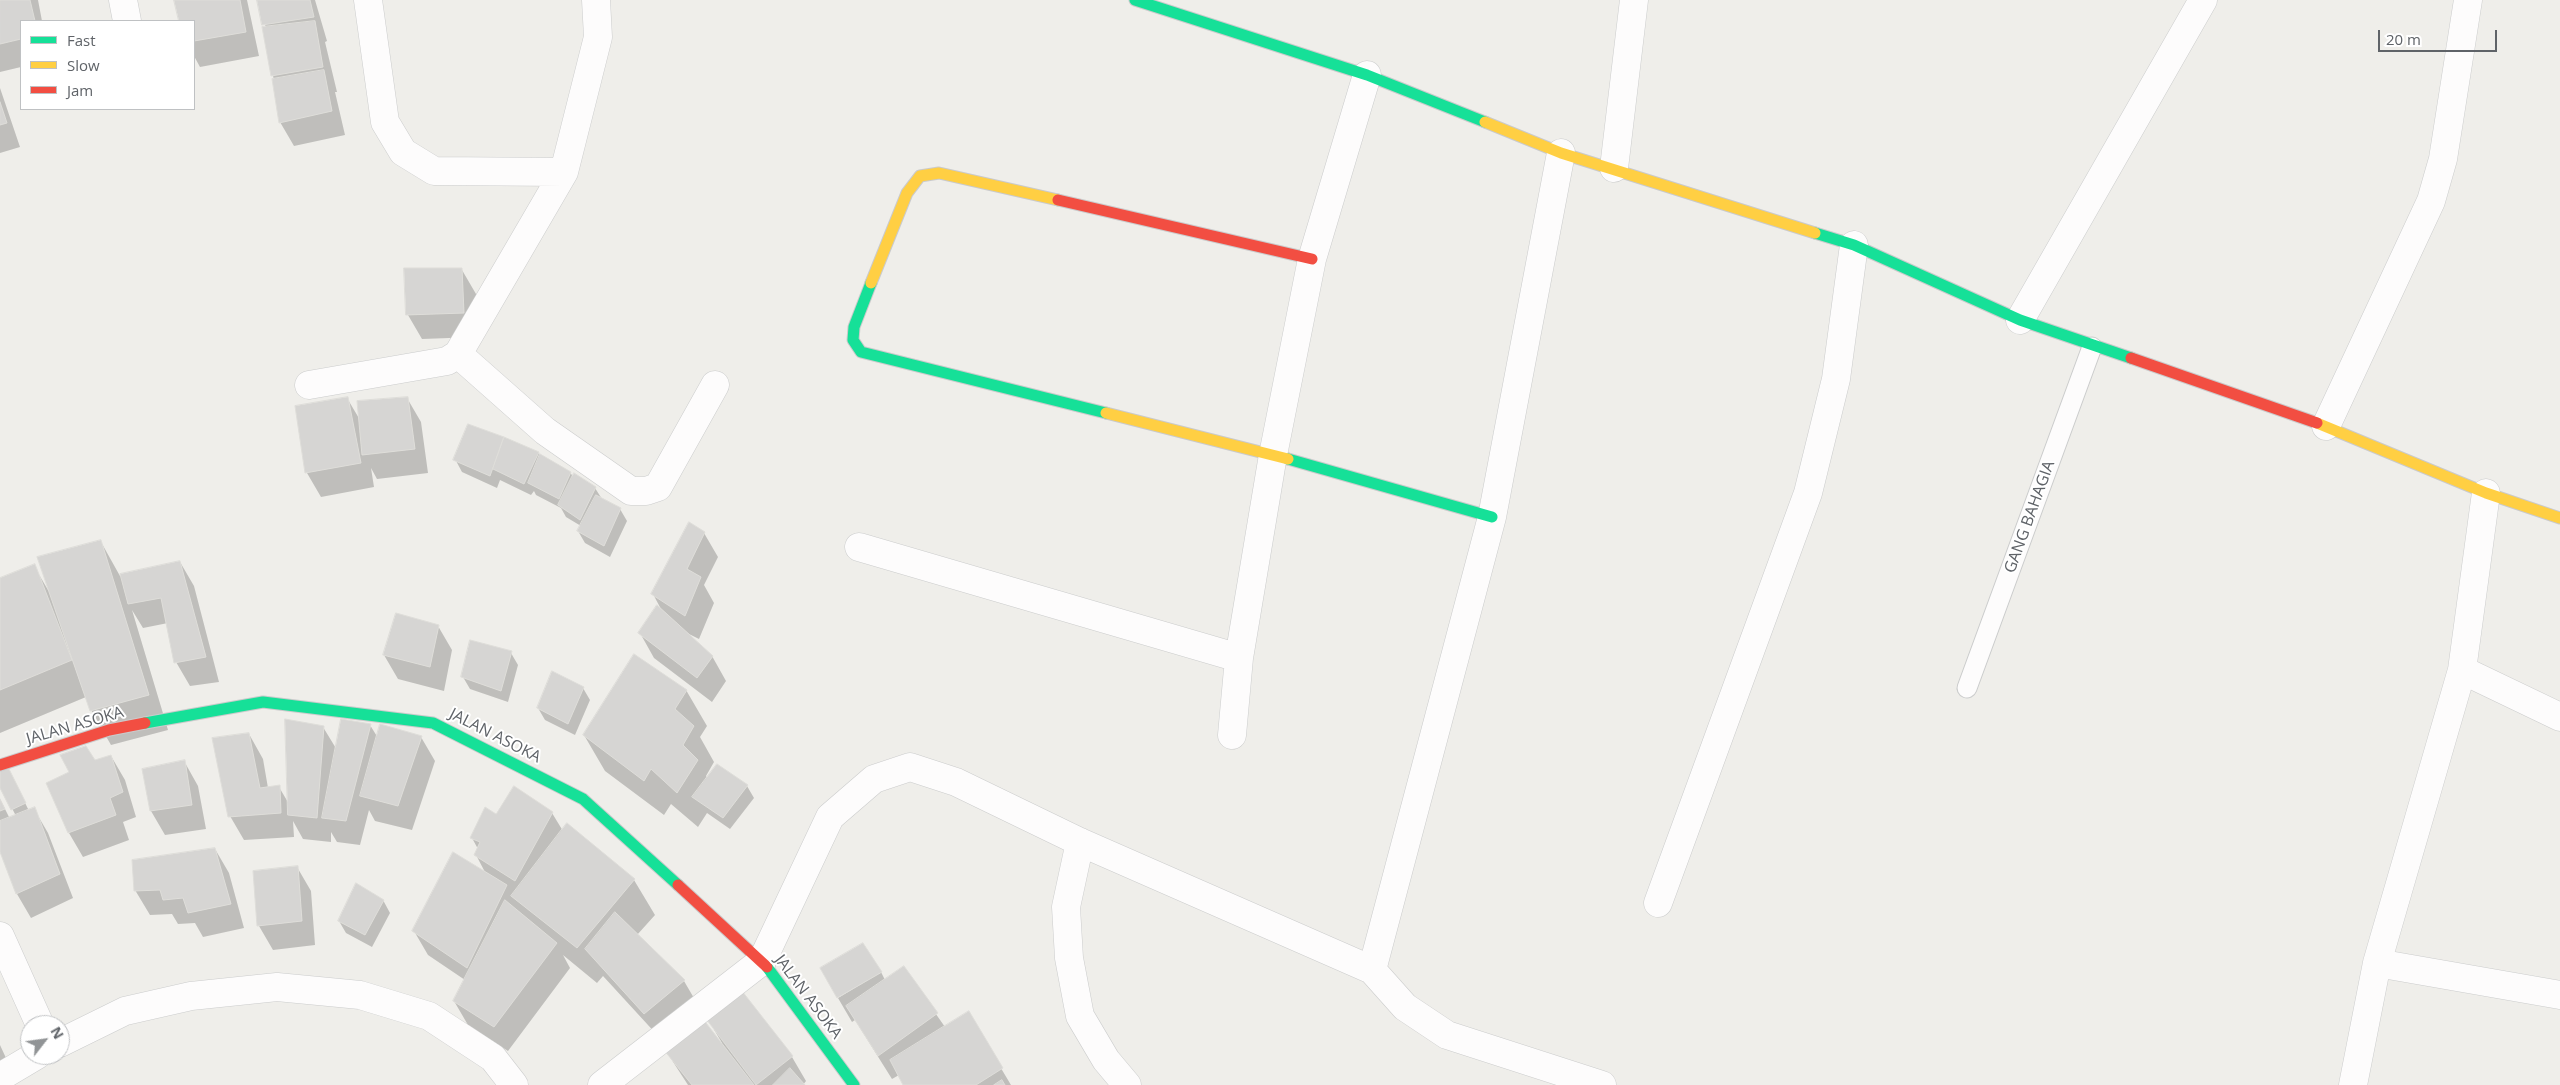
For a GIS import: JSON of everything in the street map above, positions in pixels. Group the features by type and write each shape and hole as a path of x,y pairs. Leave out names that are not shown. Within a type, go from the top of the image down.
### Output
{"street":[{"path":"123,0 127,20"},
{"path":"368,0 385,122 403,152 434,171 564,172"},
{"path":"309,385 447,361 458,354 564,172 598,37 596,0"},
{"path":"1135,0 1367,76 1561,153 1614,168 1854,245 2020,320 2092,347 2326,426 2486,493 2560,518"},
{"path":"1614,168 1634,0"},
{"path":"2020,320 2203,0"},
{"path":"2326,426 2431,201 2443,159 2468,0"},
{"path":"1232,735 1239,658 1273,455 1312,259 1367,76"},
{"path":"1372,970 1492,517 1561,153"},
{"path":"1312,259 939,173 920,176 907,193 854,327 853,340 861,352 1273,455 1492,517"},
{"path":"1658,903 1808,493 1836,379 1854,245"},
{"path":"458,354 545,431 631,491 646,491 658,487 715,385"},
{"path":"2353,1085 2377,963 2462,670 2486,493"},
{"path":"860,547 1239,658"},
{"path":"2462,670 2560,716"},
{"name":"JALAN ASOKA","path":"0,765 109,730 263,702 433,724 583,799 762,961 854,1085"},
{"path":"602,1085 762,961 830,817 874,779 910,766 956,782 1080,842 1372,970 1405,1007 1447,1035 1602,1085"},
{"path":"1080,842 1066,907 1069,958 1080,1016 1106,1060 1127,1085"},
{"path":"0,936 36,1015"},
{"path":"2377,963 2560,995"},
{"path":"70,1038 125,1011 191,996 277,987 360,995 429,1016 493,1058 514,1085"},
{"path":"0,1077 20,1065"}],"lane":[{"name":"GANG BAHAGIA","path":"1967,688 2092,347"}],"building":[{"path":"0,0 30,0 35,20 20,20 20,39 0,44"},
{"path":"174,0 240,0 246,32 195,41 195,20 179,20"},
{"path":"257,0 310,0 314,17 262,25"},
{"path":"315,21 323,67 271,76 262,27"},
{"path":"324,70 332,111 279,123 272,79"},
{"path":"0,102 7,123 0,125"},
{"path":"404,268 462,268 464,313 406,315"},
{"path":"348,397 361,463 305,473 295,406"},
{"path":"408,397 415,449 362,455 357,401"},
{"path":"468,424 504,437 490,476 453,460"},
{"path":"504,437 539,452 524,484 493,469"},
{"path":"540,454 571,472 559,499 528,483"},
{"path":"574,473 596,487 580,520 558,505"},
{"path":"596,495 621,508 604,546 577,531"},
{"path":"689,522 705,532 687,569 701,577 685,616 651,594"},
{"path":"101,540 149,695 90,711 37,557"},
{"path":"180,561 206,657 174,663 161,598 128,604 120,574"},
{"path":"35,564 72,660 0,690 0,578"},
{"path":"657,605 713,656 697,678 638,633"},
{"path":"396,613 439,625 430,667 383,655"},
{"path":"470,640 512,651 501,691 461,677"},
{"path":"634,654 687,690 675,709 694,726 683,745 698,760 677,793 651,769 644,781 583,735"},
{"path":"552,671 584,687 568,724 537,708"},
{"path":"285,719 324,726 317,818 288,815"},
{"path":"341,719 371,724 346,821 322,818"},
{"path":"380,724 422,736 398,806 360,796"},
{"path":"249,733 260,788 280,785 281,813 228,817 212,738"},
{"path":"86,746 95,760 111,755 123,792 110,798 116,815 68,833 46,783 69,772 60,755"},
{"path":"185,760 192,805 150,811 142,769"},
{"path":"717,764 748,785 723,818 692,797"},
{"path":"9,769 26,803 11,810 0,788 0,771"},
{"path":"514,786 553,812 515,881 474,855 480,842 470,838 485,807 496,814"},
{"path":"0,799 5,809 0,811"},
{"path":"35,807 60,874 16,894 0,852 0,821"},
{"path":"567,823 635,879 577,948 511,896"},
{"path":"215,848 231,904 188,913 183,898 163,900 160,890 134,891 132,860"},
{"path":"453,852 507,885 467,968 412,931"},
{"path":"298,866 302,921 257,926 253,871"},
{"path":"356,883 384,900 365,935 338,921"},
{"path":"505,900 557,943 494,1027 453,1001"},
{"path":"615,912 685,980 644,1014 585,949"},
{"path":"863,943 882,972 837,998 820,968"},
{"path":"904,966 938,1013 878,1056 846,1006"},
{"path":"742,991 793,1056 756,1085 707,1020"},
{"path":"969,1011 1003,1068 976,1085 903,1085 890,1060"},
{"path":"703,1019 754,1085 692,1085 664,1050"},
{"path":"790,1068 805,1085 773,1085"},
{"path":"1002,1080 1005,1085 994,1085"}],"traffic: fast":[{"path":"1135,0 1367,75 1485,122"},
{"path":"1815,233 1854,245 2020,320 2131,358"},
{"path":"871,283 854,327 853,340 861,352 1106,413"},
{"path":"1288,459 1492,517"},
{"path":"145,723 263,702 433,723 583,799 678,885"},
{"path":"767,967 854,1085"}],"traffic: slow":[{"path":"1485,122 1561,153 1815,233"},
{"path":"871,283 907,193 920,176 939,173 1058,200"},
{"path":"1106,413 1288,459"},
{"path":"2317,423 2486,493 2560,518"}],"traffic: jam":[{"path":"1058,200 1312,259"},
{"path":"2131,358 2317,423"},
{"path":"0,765 109,730 145,723"},
{"path":"678,885 767,967"}]}
